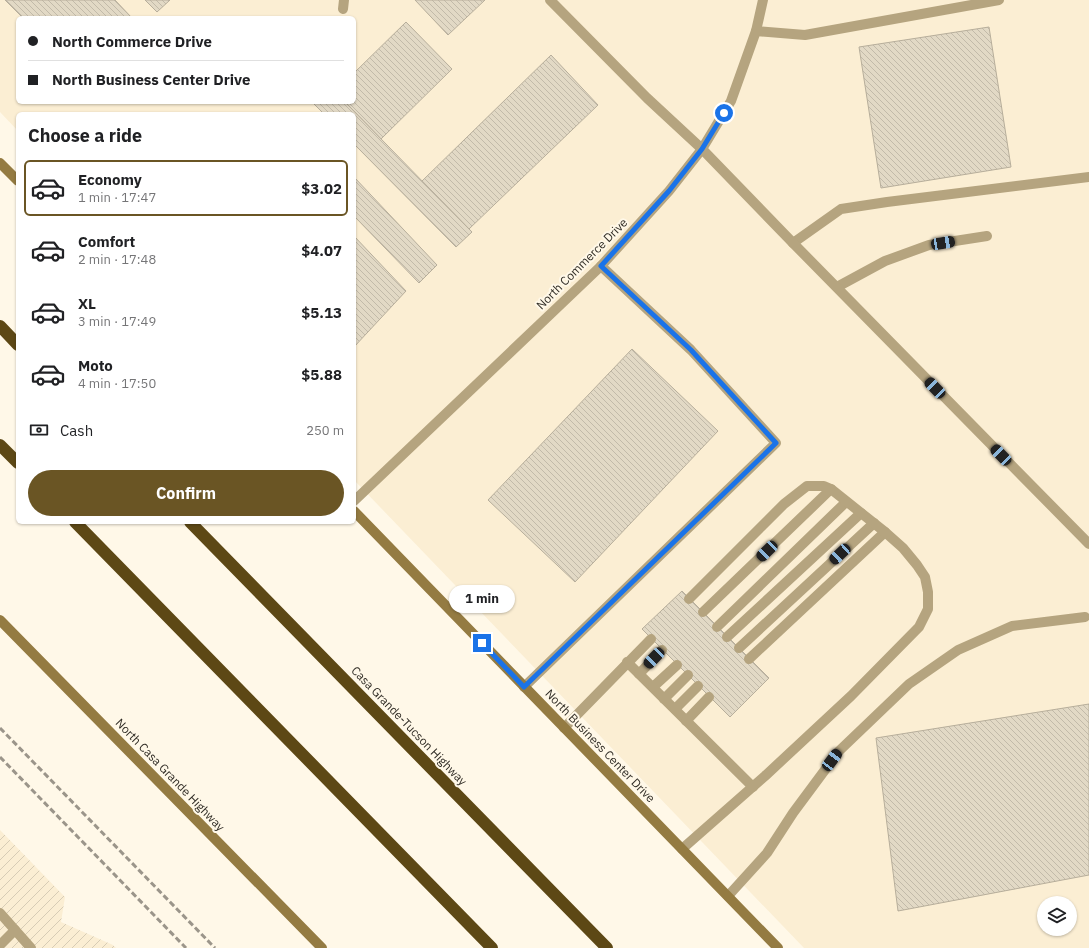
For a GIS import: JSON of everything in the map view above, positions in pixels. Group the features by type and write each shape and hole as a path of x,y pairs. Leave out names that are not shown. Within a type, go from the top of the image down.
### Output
{"highway":[{"path":"0,326 16,343"},
{"path":"0,445 16,461"},
{"path":"77,524 492,948"},
{"name":"Casa Grande-Tucson Highway","path":"192,524 607,948"}],"main road":[{"path":"0,163 16,179"},
{"name":"North Business Center Drive","path":"356,513 778,948"},
{"name":"North Casa Grande Highway","path":"0,620 322,948"}],"street":[{"path":"550,0 647,98 702,149 1089,544"},
{"name":"North Commerce Drive","path":"356,499 601,266 669,191 702,149 731,101 756,31 763,0"},
{"path":"756,31 805,35 999,0"},
{"path":"793,243 841,209 1089,177"},
{"path":"837,287 885,261 929,245 987,236"},
{"path":"524,687 776,443 691,350 601,266"},
{"path":"682,849 851,696 919,627 928,609 928,592 925,577 917,565 885,532 824,486 807,486 784,504 689,599"},
{"path":"703,612 831,490"},
{"path":"717,626 846,502"},
{"path":"728,637 861,513"},
{"path":"738,648 874,523"},
{"path":"749,658 885,532"},
{"path":"728,896 767,853 798,807 839,751 909,684 958,650 1012,626 1088,617"},
{"path":"564,728 651,638"},
{"path":"639,674 662,650"},
{"path":"627,662 752,787"},
{"path":"652,687 677,665"},
{"path":"664,699 688,675"},
{"path":"675,709 698,686"},
{"path":"686,721 709,697"},
{"path":"0,913 31,948"},
{"path":"0,945 15,930"}],"shaded area":[{"path":"0,0 1089,0 1089,948 804,948 356,482 356,112 16,112 16,129 0,112"},
{"path":"0,830 65,897 61,922 113,945 116,948 0,948"}],"building":[{"path":"5,0 115,0 130,16 21,16"},
{"path":"145,0 170,0 157,12"},
{"path":"415,0 485,0 448,35"},
{"path":"406,22 452,69 381,139 347,104 356,104 356,71"},
{"path":"989,27 1011,167 881,188 859,47"},
{"path":"551,55 598,105 469,229 422,181"},
{"path":"314,104 347,104 355,112 322,112"},
{"path":"356,113 472,232 456,247 356,146"},
{"path":"356,179 437,265 419,283 356,218"},
{"path":"356,238 406,291 356,345"},
{"path":"632,349 718,431 575,582 488,500"},
{"path":"682,591 769,678 730,717 642,629"},
{"path":"1089,704 1089,875 898,911 876,738"}],"railway":[{"path":"0,728 215,948"},
{"path":"0,757 186,948"}],"route":[{"path":"482,643 524,687 776,443 691,350 601,266 669,191 702,149 724,113"}]}
